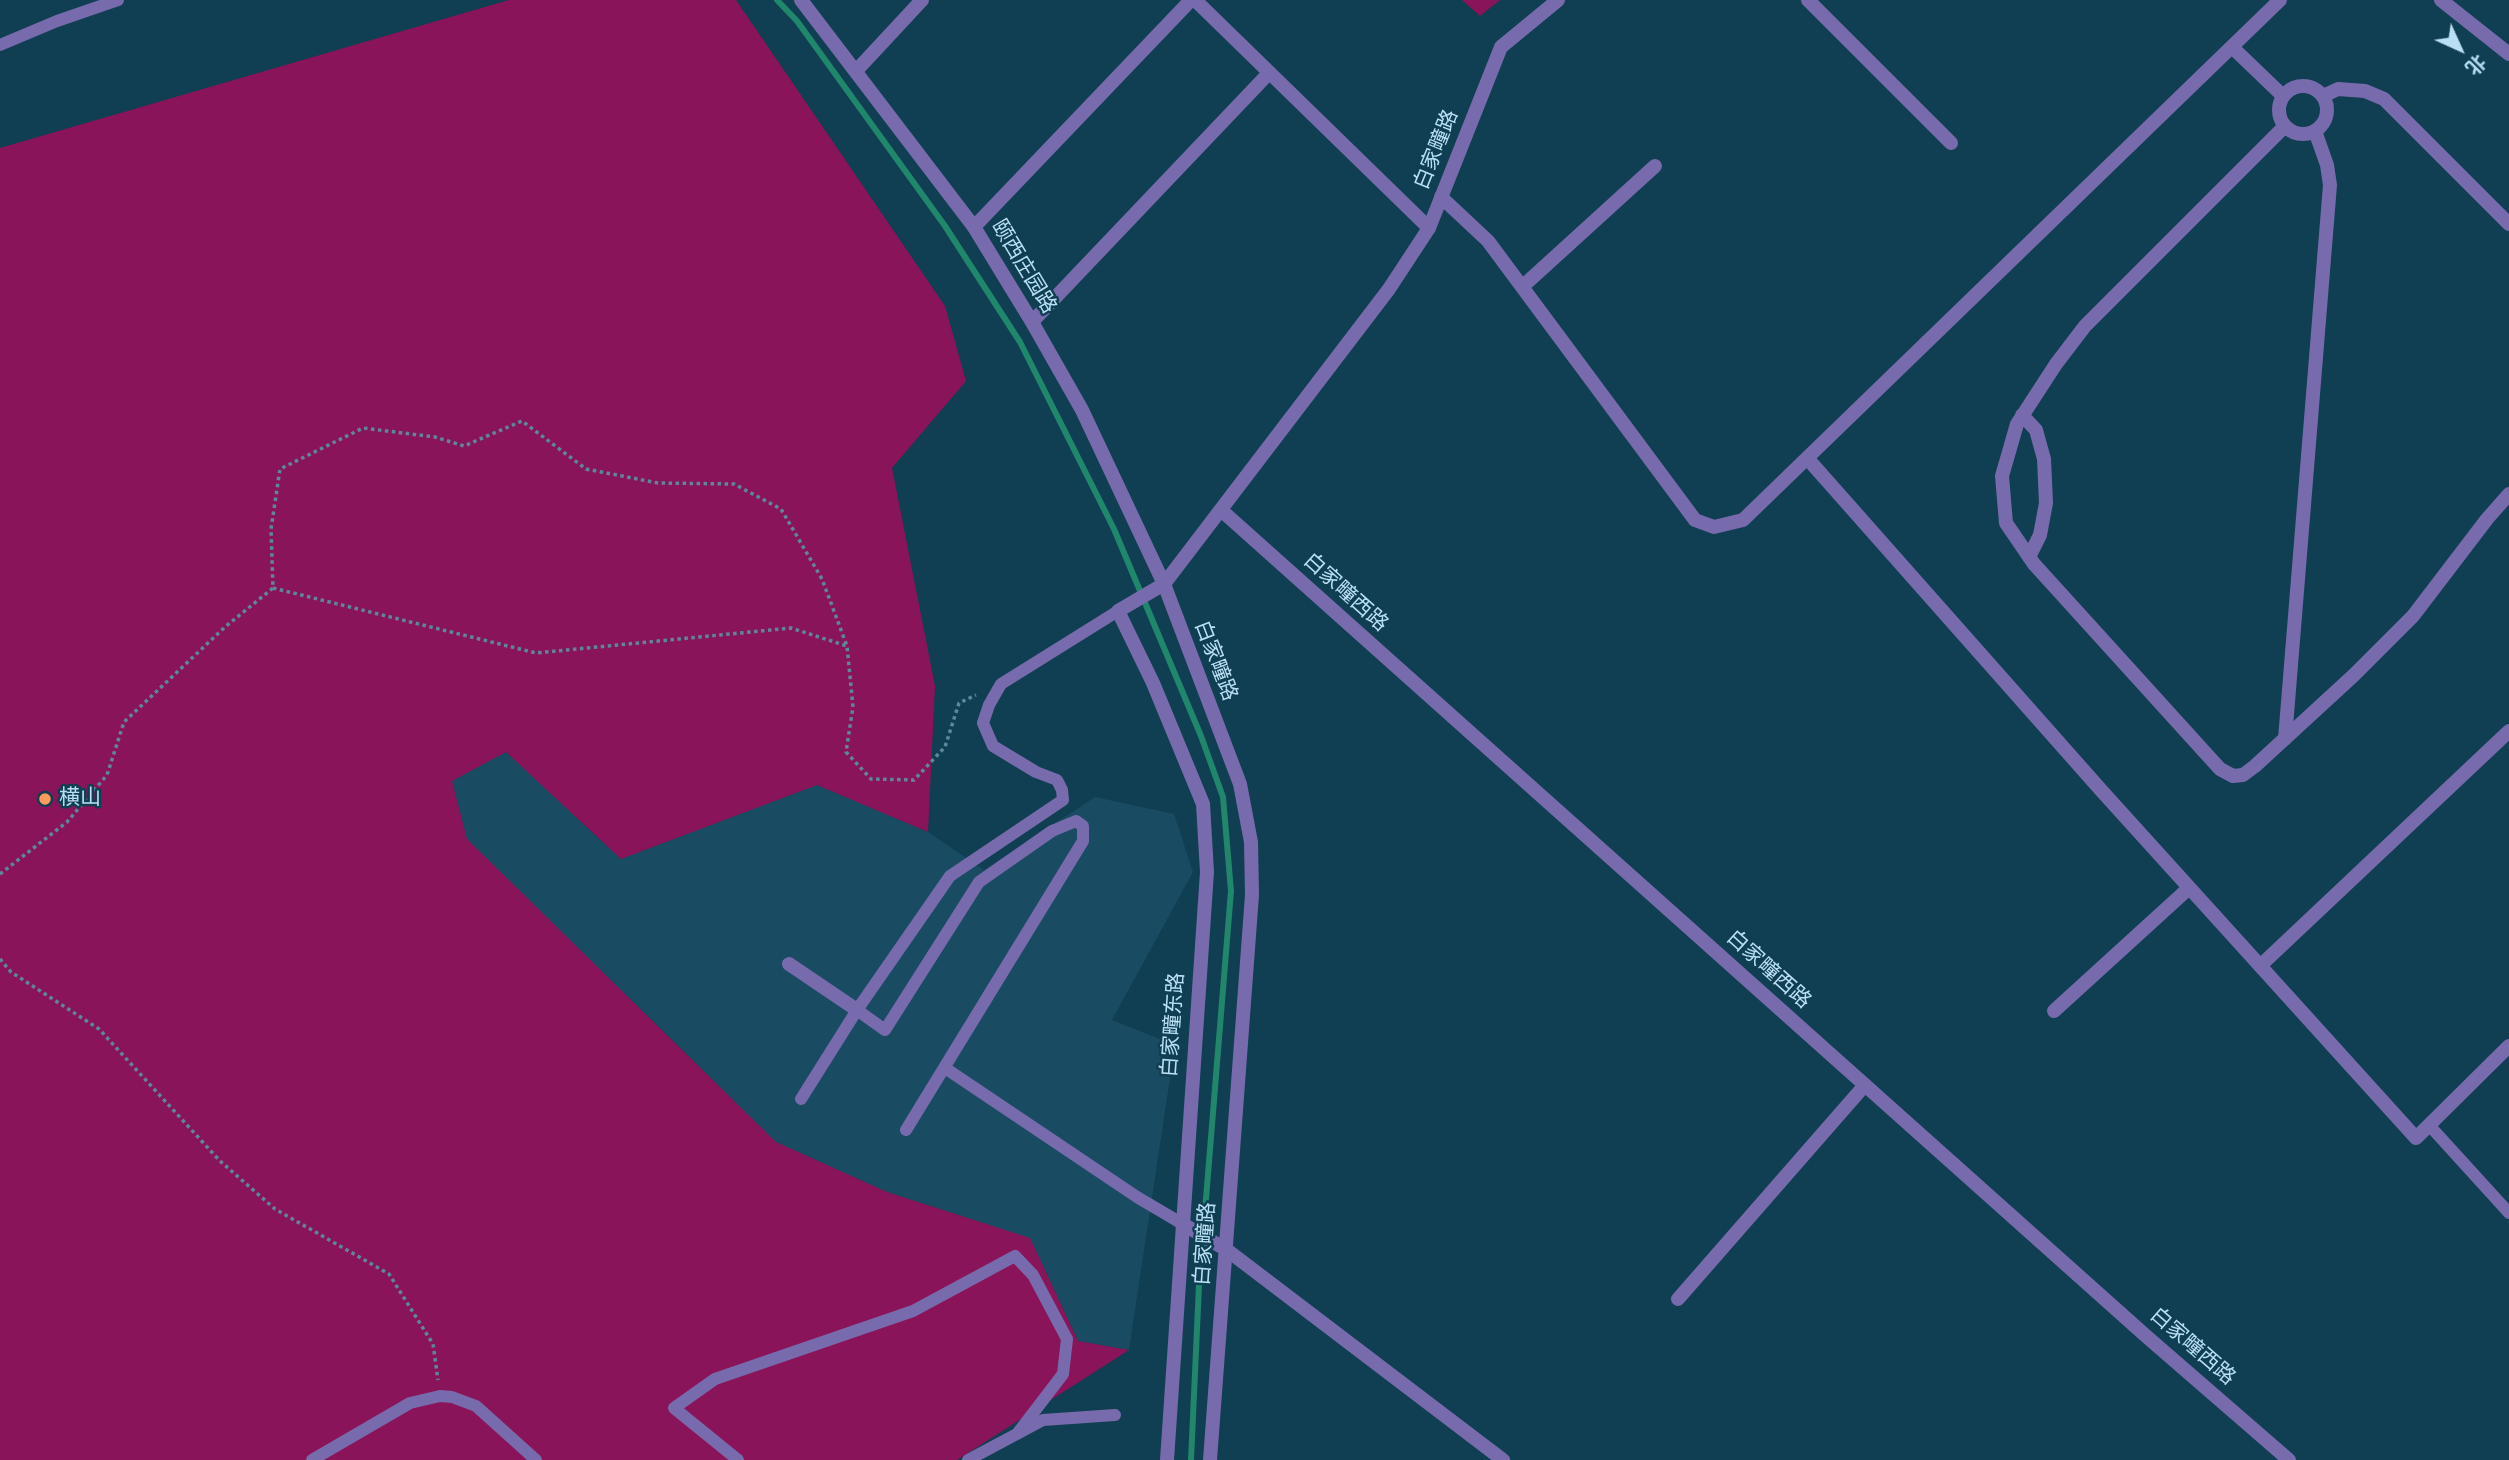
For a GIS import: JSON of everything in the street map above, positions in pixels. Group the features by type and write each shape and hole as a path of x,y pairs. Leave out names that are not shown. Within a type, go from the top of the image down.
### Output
{"street":[{"name":"颐西庄园路","path":"801,0 974,227 1032,322 1082,410 1158,588"},
{"path":"856,71 922,0"},
{"path":"974,227 1193,0 1429,228"},
{"name":"白家疃路","path":"1210,1460 1252,895 1251,842 1240,784 1158,588 1221,510 1389,289 1429,228 1501,47 1558,0"},
{"path":"1808,0 1951,143"},
{"path":"1441,197 1488,241 1695,520 1714,527 1744,520 2280,0"},
{"path":"2441,0 2509,54"},
{"path":"2232,47 2283,96"},
{"path":"1032,322 1269,73"},
{"path":"2311,87 2323,96 2326,119 2315,131 2299,134 2285,127 2278,112 2288,90 2311,87"},
{"path":"2323,96 2338,89 2365,91 2384,99 2509,224"},
{"path":"2285,127 2085,326 2056,364 2017,424 2002,476 2006,523 2029,557 2220,769 2233,776 2243,775 2285,739 2413,615 2509,494"},
{"path":"2285,739 2330,185 2327,165 2315,131"},
{"path":"1522,287 1655,166"},
{"path":"2022,415 2036,430 2044,458 2046,503 2040,535 2029,557"},
{"path":"1807,458 2189,888 2416,1138 2509,1046"},
{"name":"白家疃西路","path":"1221,510 2289,1460"},
{"path":"1118,611 1158,588"},
{"name":"白家疃东路","path":"1118,611 1153,683 1203,804 1206,872 1188,1226 1167,1460"},
{"path":"2260,966 2509,731"},
{"path":"2054,1010 2189,888"},
{"path":"789,964 857,1010"},
{"path":"1678,1299 1865,1085"},
{"path":"1188,1226 1227,1250 1503,1460"}],"lane":[{"path":"0,45 57,21 118,0"},
{"path":"801,1099 857,1010 950,876 1063,800 1057,780 1036,772 993,746 983,723 1001,684 1118,611"},
{"path":"857,1010 885,1030 979,883 1052,831 1076,821 1083,826 1083,841 906,1130"},
{"path":"944,1068 1137,1197 1188,1226"},
{"path":"2429,1125 2509,1213"},
{"path":"738,1460 674,1408 715,1378 914,1311 1015,1256 1033,1275 1067,1339 1063,1374 1017,1434"},
{"path":"313,1460 410,1403 440,1396 452,1397 476,1406 536,1460"},
{"path":"968,1460 1043,1420 1115,1415"}],"path":[{"path":"273,588 271,529 280,469 363,428 435,437 464,446 522,421 586,469 658,483 734,484 781,509 822,579 846,646 853,707 846,752 872,779 914,780 945,747 959,703 1001,684"},
{"path":"273,588 536,653 791,628 846,646"},
{"path":"0,874 68,822 107,775 124,722 225,627 273,588"},
{"path":"0,959 10,972 99,1029 220,1161 275,1209 389,1274 433,1344 440,1396"}],"shaded area":[{"path":"509,0 736,0 945,306 966,381 892,468 935,686 928,832 817,785 621,859 506,752 452,781 467,839 776,1142 887,1192 1030,1238 1078,1341 1129,1350 957,1460 0,1460 0,148"},
{"path":"1462,0 1500,0 1480,16"},
{"path":"506,752 621,859 817,785 928,832 984,870 1095,797 1174,814 1193,872 1112,1020 1175,1045 1129,1350 1078,1341 1030,1238 887,1192 776,1142 467,839 452,781"}],"waterway":[{"path":"777,0 797,21 945,226 1020,342 1114,529 1201,736 1223,797 1231,891 1199,1285 1191,1460"}],"place":[{"name":"横山","path":"45,799"}]}
